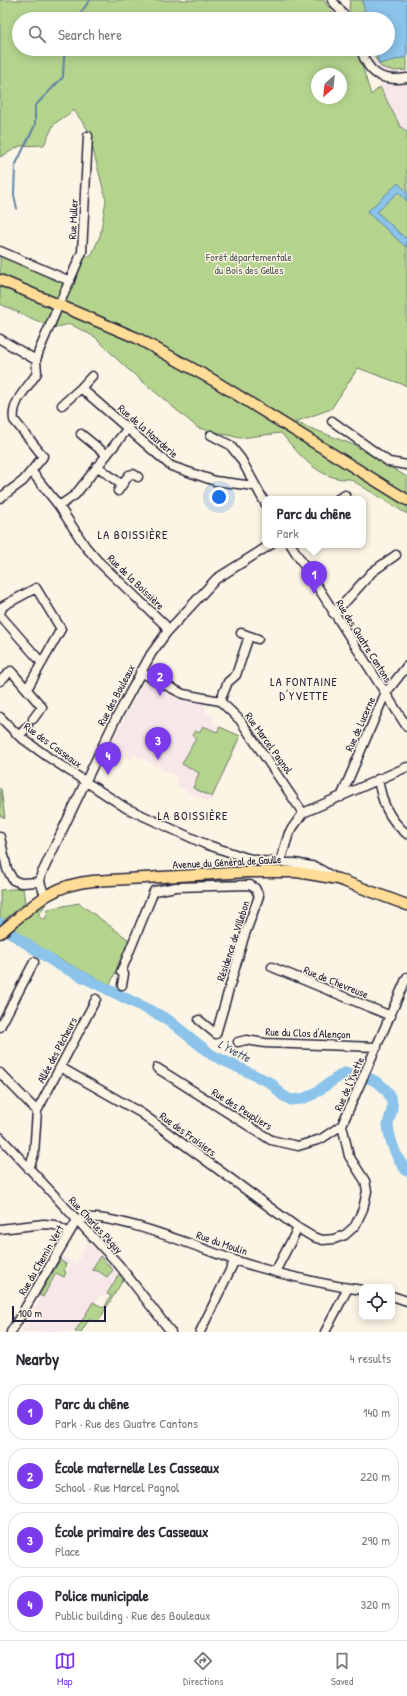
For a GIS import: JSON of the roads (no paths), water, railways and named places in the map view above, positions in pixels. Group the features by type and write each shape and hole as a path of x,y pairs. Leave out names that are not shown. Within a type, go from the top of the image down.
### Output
{"main road":[{"path":"0,280 137,338 213,380 407,500"},
{"name":"Avenue du Général de Gaulle","path":"0,932 56,889 80,882 175,882 248,872 262,866 338,879 407,905"}],"street":[{"path":"332,0 341,12"},
{"path":"364,56 369,67 376,74 386,79 407,78"},
{"name":"Rue Muller","path":"62,298 82,252 88,136"},
{"path":"0,251 70,281"},
{"path":"0,498 32,472 32,468 43,456 14,420 13,413 16,401 37,373 36,360 41,343 57,309"},
{"path":"0,339 36,360"},
{"path":"62,405 92,376"},
{"name":"Rue de la Haarderie","path":"81,388 163,460 178,469 215,481 254,486"},
{"path":"332,421 389,462 407,465"},
{"path":"59,506 75,495 128,428"},
{"path":"81,434 107,455"},
{"path":"211,435 230,445 241,459 254,486 262,498"},
{"path":"98,466 120,488 129,475 133,474 138,477"},
{"name":"Rue de la Boissière","path":"32,472 59,506 85,546 98,561 164,625 167,632"},
{"name":"Rue des Bouleaux","path":"40,882 41,875 84,782 140,672 167,632 216,579 265,548"},
{"name":"Rue des Quatre Cantons","path":"293,548 407,727"},
{"path":"333,613 372,572 396,555"},
{"path":"27,689 42,663 61,629 36,588 3,606 0,614 42,663"},
{"path":"241,633 258,639"},
{"path":"140,672 183,694 220,701 228,682 236,675 249,636"},
{"name":"Rue de Lucerne","path":"341,797 385,694 407,666"},
{"path":"0,681 11,671 42,707 31,723 19,736"},
{"name":"Rue Marcel Pagnol","path":"220,701 240,720 303,813"},
{"name":"Rue des Casseaux","path":"0,717 19,736 84,782 126,808 205,844 247,858 262,866 280,862 295,863 316,867 338,879"},
{"path":"280,862 289,833 303,813 407,766"},
{"path":"378,779 382,799 387,812 394,822 407,834"},
{"path":"0,837 7,869 13,880 21,883 40,882 45,896"},
{"path":"247,858 248,872"},
{"name":"Résidence de Villebon","path":"122,985 124,974 121,972 154,891 175,882 250,885 255,888 259,896 246,931 216,1034 199,1020"},
{"path":"0,1027 34,962"},
{"name":"Rue de Chevreuse","path":"272,967 391,1016"},
{"name":"Rue de l'Yvette","path":"298,1228 312,1237 322,1240 334,1239 345,1235 355,1226 367,1191 365,1180 349,1156 342,1125 407,977"},
{"name":"Allée des Pêcheurs","path":"37,1111 96,999"},
{"name":"Rue du Clos d'Alençon","path":"238,1042 246,1040 265,1043 377,1047"},
{"name":"Rue des Fraisiers","path":"60,1067 142,1114 298,1228"},
{"name":"Rue des Peupliers","path":"157,1068 272,1140 298,1146 321,1139 342,1125"},
{"path":"0,1073 37,1111 34,1154 29,1169"},
{"name":"Rue Charles Péguy","path":"0,1137 126,1274 171,1332"},
{"name":"Rue du Moulin","path":"77,1220 87,1216 140,1226 235,1260 275,1272 359,1290"},
{"name":"Rue du Chemin Vert","path":"11,1332 77,1220"},
{"path":"0,1229 44,1224 55,1225 69,1233"},
{"path":"275,1272 298,1228"},
{"path":"200,1332 235,1260"},
{"path":"325,1332 348,1288"},
{"path":"395,1297 407,1301"}],"water":[{"path":"362,0 407,0 407,57 379,64 377,56 395,56 395,12 365,12"},
{"path":"398,183 407,192 407,201 398,192 377,212 405,238 407,237 406,247 367,212"}],"waterway":[{"path":"81,12 90,0"},
{"path":"35,106 63,77 65,56"},
{"path":"17,209 14,195 15,166 35,125 35,107"},
{"name":"L'Yvette","path":"0,923 15,936 57,964 167,1019 212,1055 271,1083 282,1095 291,1100 302,1099 312,1095 344,1073 366,1077 380,1084 389,1095 392,1103 388,1123 392,1144 403,1167 407,1171"}],"place":[{"name":"Parc du chêne","path":"314,594"},
{"name":"École maternelle Les Casseaux","path":"160,696"},
{"name":"École primaire des Casseaux","path":"158,760"},
{"name":"Police municipale","path":"108,775"}],"district":[{"name":"LA BOISSIÈRE","path":"133,535"},
{"name":"LA FONTAINE D'YVETTE","path":"304,689"},
{"name":"LA BOISSIÈRE","path":"193,816"}],"park label":[{"name":"Forêt départementale du Bois des Gelles","path":"249,263"}]}
